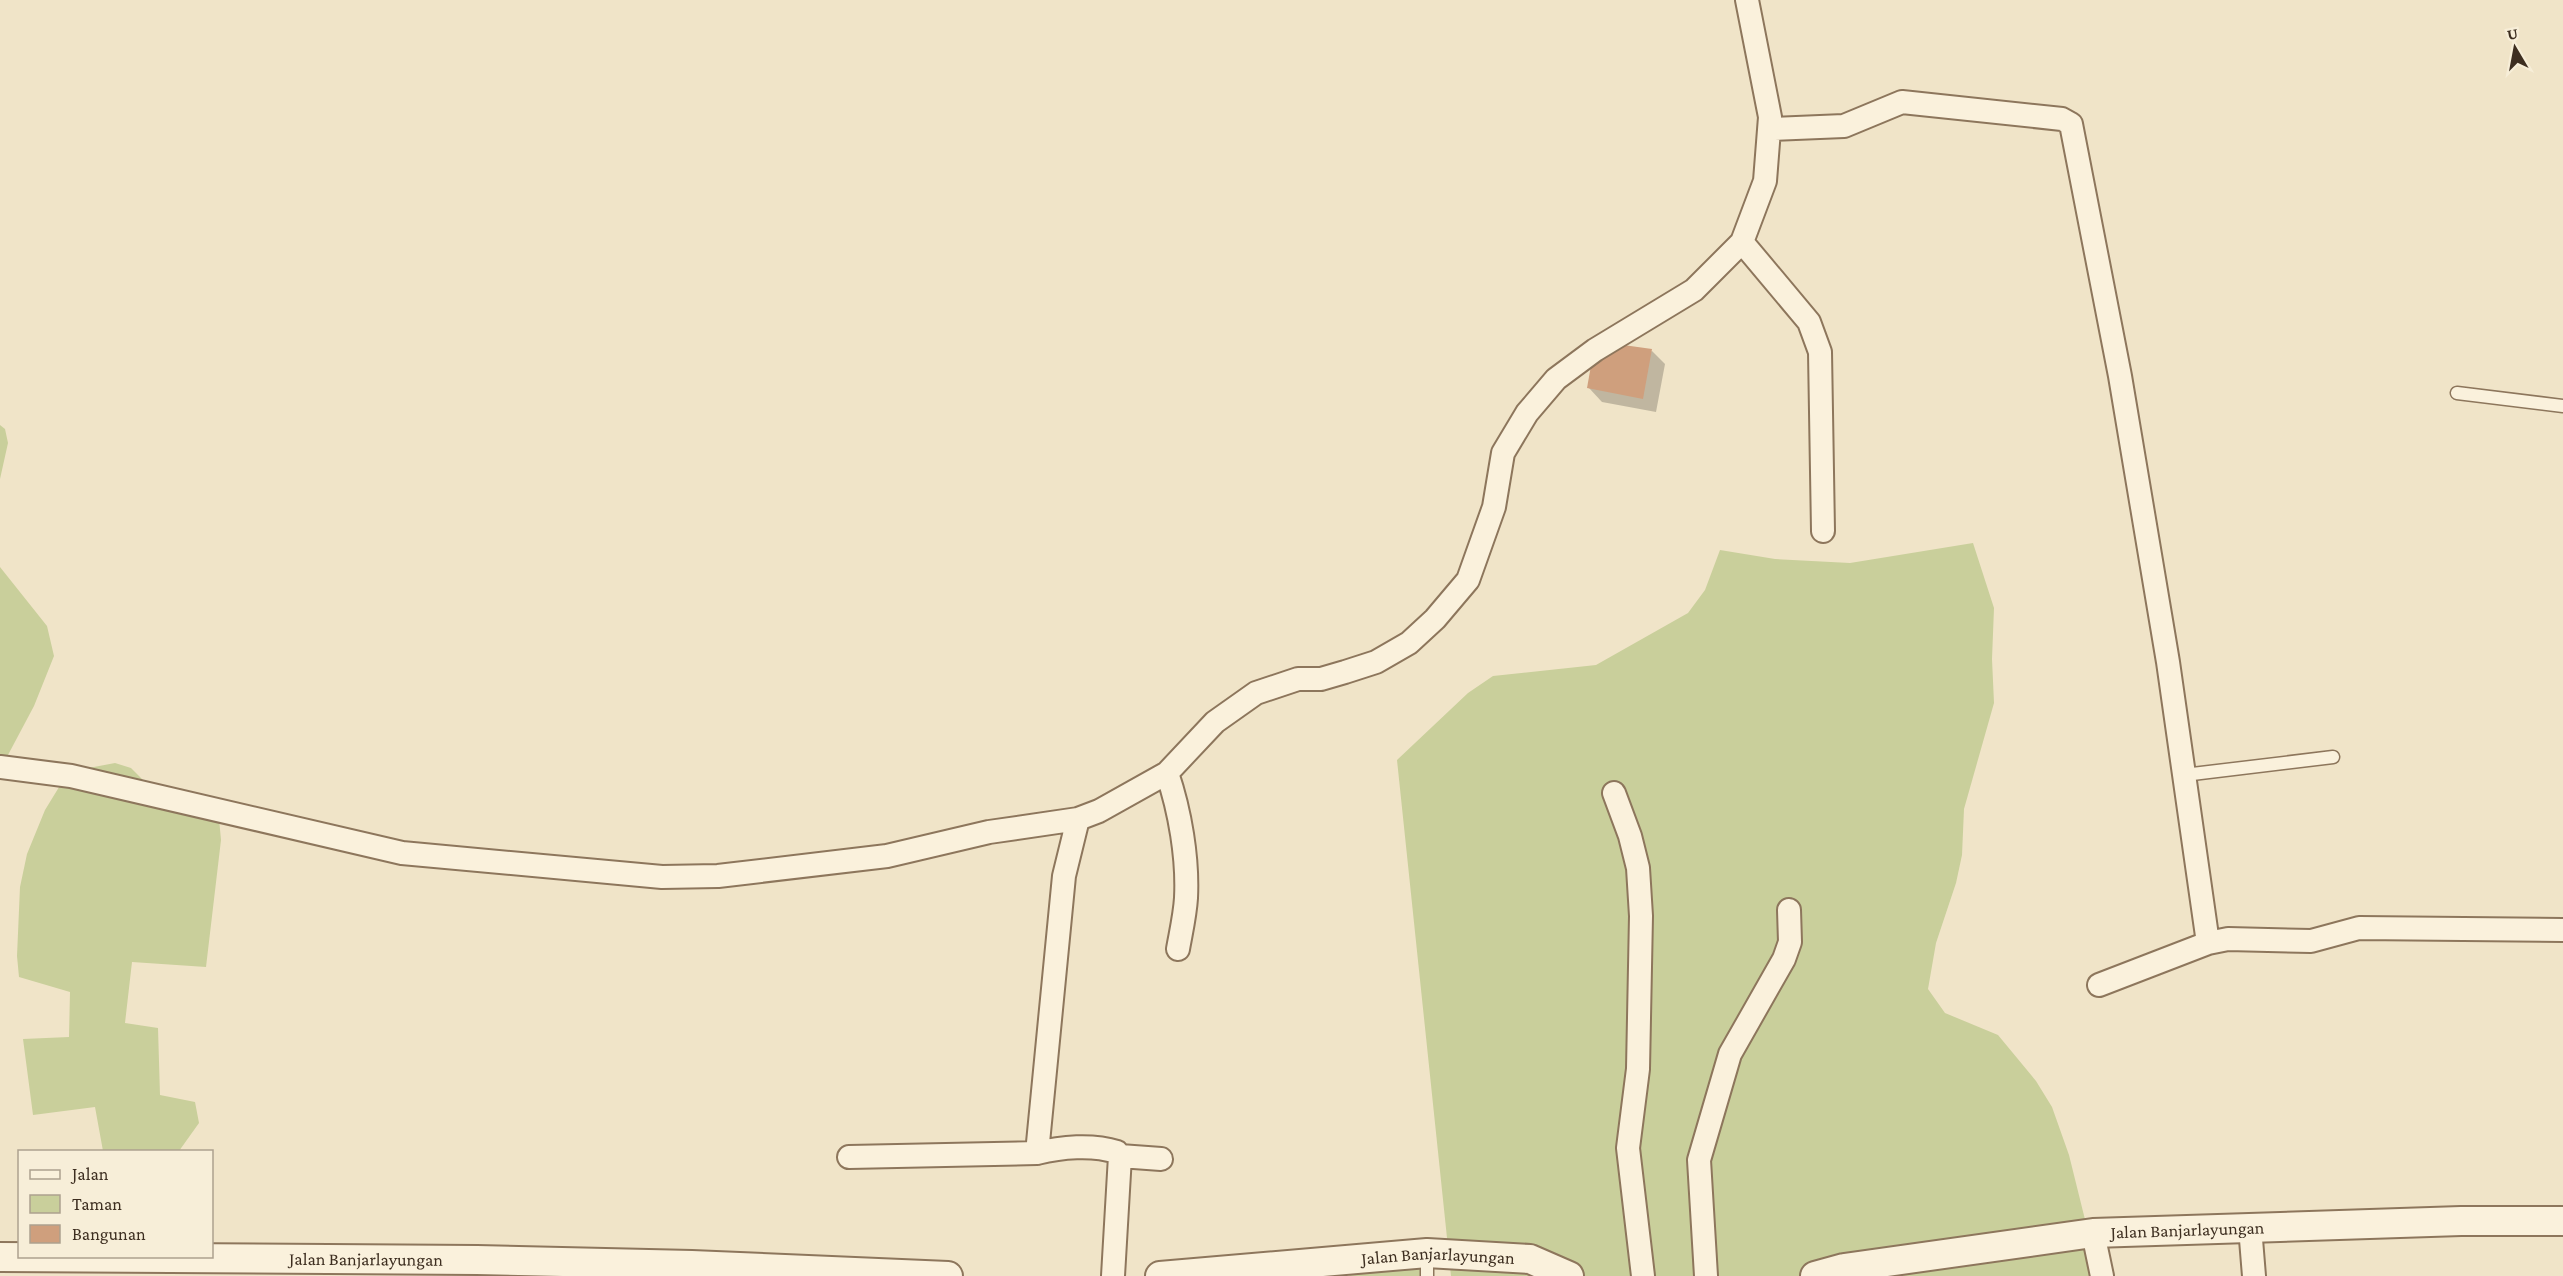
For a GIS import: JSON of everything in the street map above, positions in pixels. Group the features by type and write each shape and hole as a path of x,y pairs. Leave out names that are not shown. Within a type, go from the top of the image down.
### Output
{"street":[{"path":"0,767 71,776 402,853 662,877 718,876 887,856 989,832 1078,819 1126,797 1167,773 1197,738 1235,705 1278,685 1298,679 1321,680 1376,662 1409,642 1435,619 1468,580 1494,507 1503,453 1527,413 1556,380 1595,350 1694,290 1742,242 1765,181 1770,129 1770,117 1747,0"},
{"path":"1770,129 1844,126 1889,106 1910,102 2062,118 2071,124 2120,376 2184,774 2208,944"},
{"path":"1742,242 1809,322 1820,352 1823,531"},
{"path":"1167,773 1173,792 1184,865 1186,898 1178,949"},
{"path":"1614,793 1630,836 1638,868 1641,915 1638,1069 1628,1148 1643,1276"},
{"path":"1037,1153 1064,876 1078,819"},
{"path":"1706,1276 1699,1160 1730,1054 1784,959 1790,942 1789,910"},
{"path":"2099,985 2208,944 2238,939 2311,941 2359,927 2563,930"},
{"path":"849,1157 1037,1153 1066,1148 1104,1149 1117,1152 1120,1156 1161,1159"},
{"path":"1113,1276 1120,1156"},
{"name":"Jalan Banjarlayungan","path":"1815,1276 1844,1268 2093,1233 2250,1227 2563,1221"},
{"path":"2250,1227 2254,1276"},
{"path":"2093,1233 2102,1276"},
{"name":"Jalan Banjarlayungan","path":"0,1257 150,1267 692,1265 948,1276"},
{"name":"Jalan Banjarlayungan","path":"1160,1276 1530,1259 1569,1276"}],"lane":[{"path":"2457,393 2563,406"},
{"path":"2184,774 2333,757"}],"green space":[{"path":"0,425 5,429 8,443 0,479"},
{"path":"1973,543 1994,608 1992,659 1994,703 1964,809 1962,855 1956,883 1936,943 1928,989 1945,1013 1998,1035 2036,1081 2052,1107 2069,1155 2099,1276 1451,1276 1397,760 1468,693 1493,676 1596,665 1688,613 1705,590 1720,550 1775,559 1850,563"},
{"path":"0,567 47,626 54,656 34,706 0,770"},
{"path":"115,763 131,768 147,784 218,808 221,840 206,967 132,962 125,1023 158,1028 160,1095 195,1102 199,1123 180,1150 103,1150 95,1107 33,1115 23,1039 69,1037 70,992 19,977 17,956 20,887 27,854 45,810 64,779 78,770"},
{"path":"1426,1255 1427,1276 1349,1276 1355,1268"}],"building":[{"path":"1616,344 1652,349 1643,399 1587,388 1592,360"}]}
